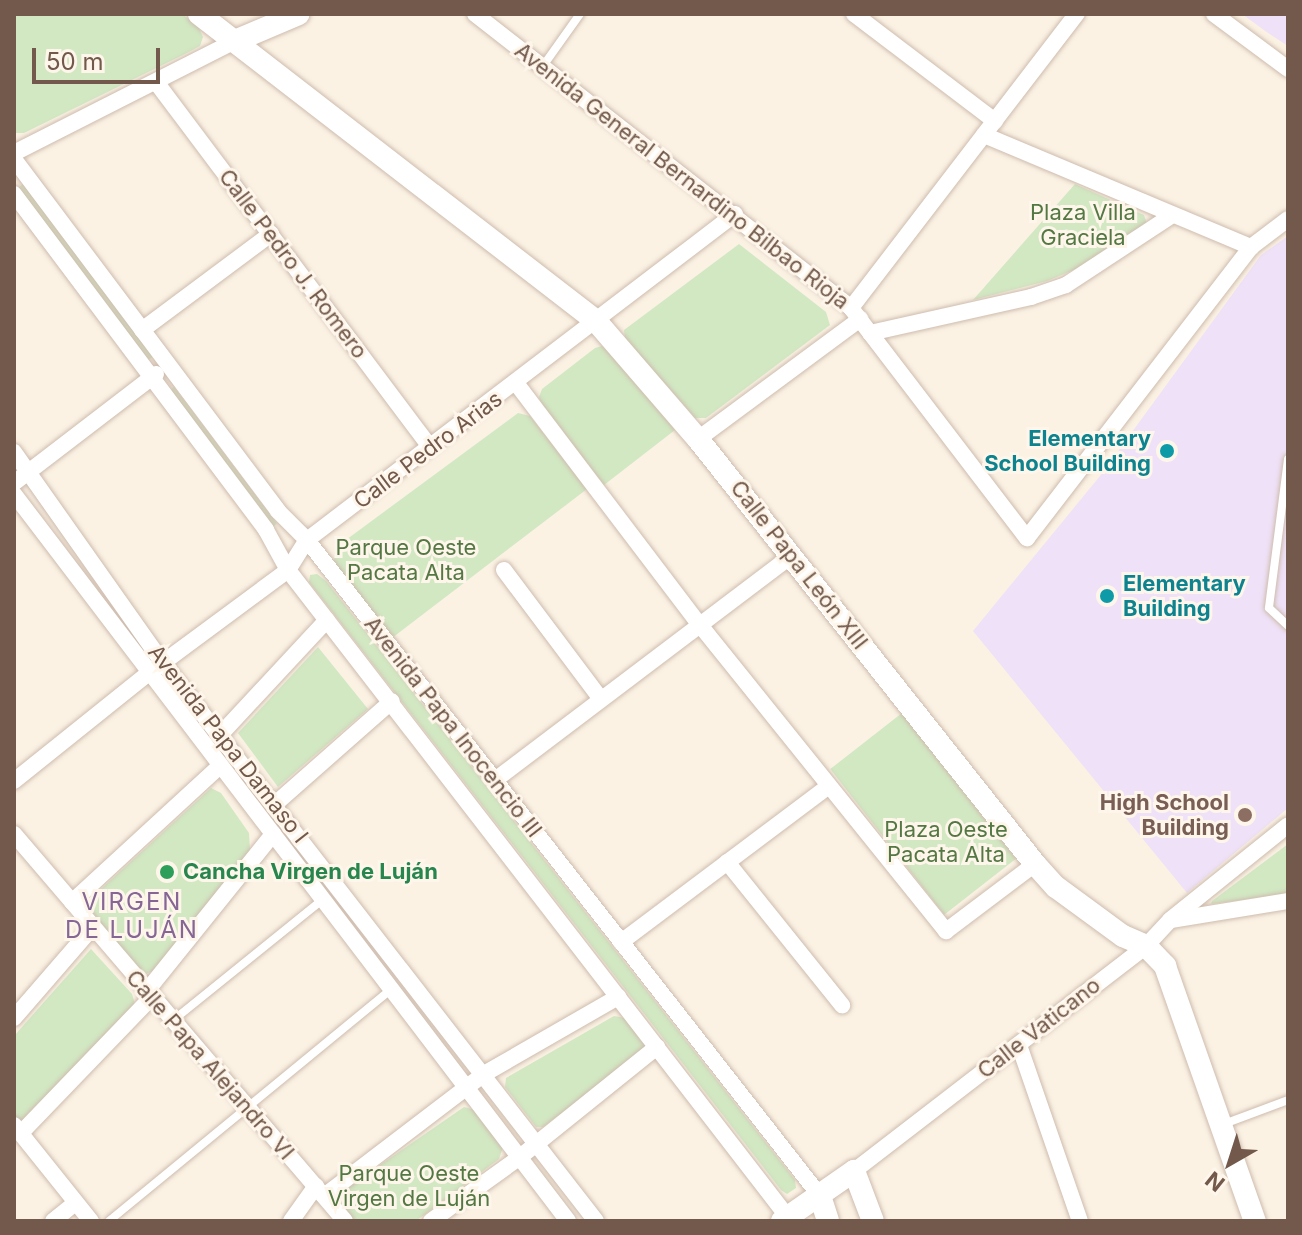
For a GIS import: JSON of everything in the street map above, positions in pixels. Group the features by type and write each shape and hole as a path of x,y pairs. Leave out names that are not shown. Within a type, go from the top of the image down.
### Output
{"street":[{"name":"Calle Papa León XIII","path":"199,14 596,321 698,439 792,555 1035,864 1067,895 1123,936 1146,946 1165,966 1255,1221"},
{"path":"14,156 235,41 299,14"},
{"name":"Avenida General Bernardino Bilbao Rioja","path":"475,14 735,214 860,320 1027,538 1251,247"},
{"path":"854,14 995,121"},
{"path":"698,439 860,320 984,135 1077,14"},
{"path":"1214,14 1288,69"},
{"name":"Calle Pedro J. Romero","path":"156,82 430,447"},
{"path":"984,135 1251,247 1288,219"},
{"name":"Avenida Papa Inocencio III","path":"14,156 278,511 307,540 820,1196 828,1221"},
{"name":"Avenida Papa Inocencio III","path":"14,194 266,530 288,570 657,1047 784,1219"},
{"name":"Calle Pedro Arias","path":"17,773 288,570 307,540 735,214"},
{"path":"860,320 1031,297 1066,285 1171,216"},
{"path":"142,330 271,234"},
{"path":"14,483 168,365"},
{"path":"516,383 700,625 946,931 1035,864"},
{"name":"Avenida Papa Damaso I","path":"14,452 163,663 596,1221"},
{"name":"Avenida Papa Damaso I","path":"14,494 568,1221"},
{"path":"495,780 792,555"},
{"path":"504,570 601,699"},
{"path":"220,735 327,620"},
{"path":"274,805 392,701"},
{"path":"72,902 220,766"},
{"path":"621,942 829,786"},
{"name":"Calle Vaticano","path":"784,1219 854,1171 1146,946 1170,920 1288,825"},
{"path":"91,1221 18,1129 148,995 273,834"},
{"name":"Calle Papa Alejandro VI","path":"18,846 72,902 171,1022 345,1221"},
{"path":"727,862 842,1005"},
{"path":"1170,920 1288,901"},
{"path":"14,1018 92,928"},
{"path":"291,1221 320,1191 484,1074 618,997"},
{"path":"1019,1045 1080,1221"},
{"path":"431,1221 520,1157 657,1047"},
{"path":"854,1171 873,1221"},
{"path":"53,1221 75,1203"}],"lane":[{"path":"543,66 580,14"},
{"path":"1288,459 1269,608 1288,626"},
{"path":"171,1022 323,899"},
{"path":"109,1221 392,988"},
{"path":"1221,1125 1288,1100"}],"shaded area":[{"path":"1242,14 1288,14 1288,46 1268,33"},
{"path":"1288,236 1288,808 1187,893 973,631 1100,476 1261,255"}],"green space":[{"path":"14,14 182,14 198,26 203,37 200,46 189,52 24,133 16,133"},
{"path":"23,184 153,357 147,361 17,188"},
{"name":"Plaza Villa Graciela","path":"1075,184 1144,215 1147,224 1078,268 1047,281 973,300"},
{"path":"739,244 826,312 830,325 706,418 695,418 625,339 624,330"},
{"path":"602,346 612,352 675,430 604,485 542,406 539,397 542,389 595,348"},
{"path":"174,387 277,524 272,527 169,391"},
{"name":"Parque Oeste Pacata Alta","path":"518,413 530,416 587,489 392,638 334,563 335,548"},
{"path":"317,574 326,581 795,1180 796,1188 787,1194 781,1190 309,582 310,575"},
{"path":"318,647 368,709 278,787 238,733"},
{"name":"Plaza Oeste Pacata Alta","path":"902,713 1016,859 944,915 830,769"},
{"path":"211,788 221,793 249,833 250,850 153,971 143,975 89,913 89,900"},
{"path":"1288,844 1288,894 1211,904 1212,901"},
{"path":"91,949 132,994 135,1004 26,1122 14,1123 14,1036"},
{"name":"Parque Oeste Virgen de Luján","path":"614,1016 625,1018 646,1046 644,1052 543,1127 536,1127 505,1087 506,1078"},
{"name":"Parque Oeste Virgen de Luján","path":"464,1107 475,1110 503,1147 499,1159 416,1221 354,1221 337,1202 341,1192"}],"place":[{"name":"Elementary School Building","path":"1167,451"},
{"name":"Elementary Building","path":"1107,596"},
{"name":"High School Building","path":"1245,815"},
{"name":"Cancha Virgen de Luján","path":"167,872"}],"district":[{"name":"VIRGEN DE LUJÁN","path":"132,916"}]}
